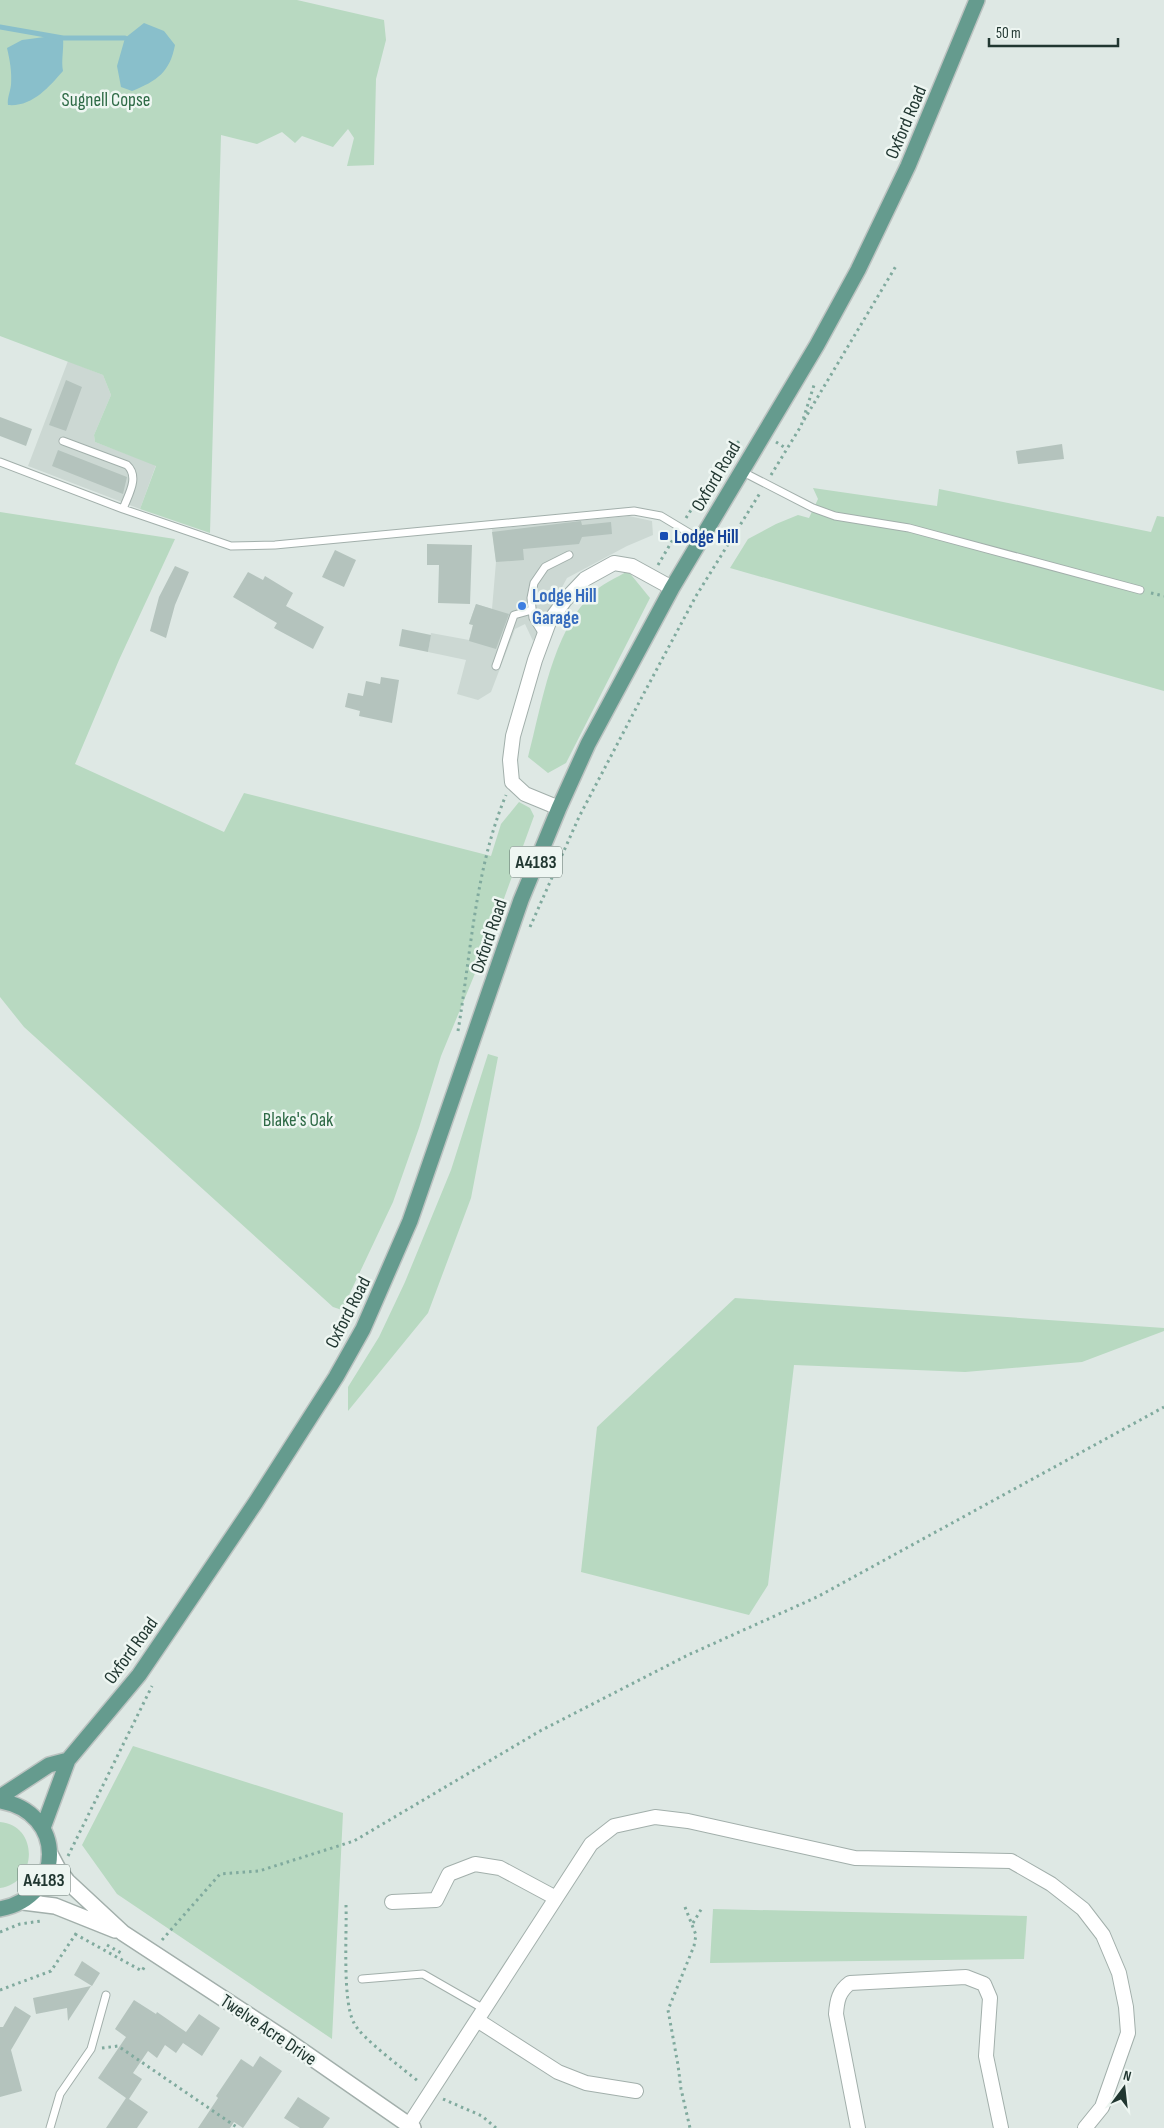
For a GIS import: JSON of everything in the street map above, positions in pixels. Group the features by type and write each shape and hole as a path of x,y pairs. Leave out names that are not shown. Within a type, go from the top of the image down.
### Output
{"main road":[{"name":"Oxford Road","path":"43,1828 68,1760 139,1675 267,1485 336,1377 363,1329 410,1221 518,909 559,808 588,744 672,588 812,353 858,270 908,166 977,0"},
{"name":"A4183","path":"0,1799 49,1765 68,1760"},
{"name":"A4183","path":"0,1799 14,1803 31,1813 43,1828 48,1840 50,1854 43,1882 34,1893 23,1902 0,1909"}],"street":[{"path":"559,808 525,794 512,782 510,760 513,736 535,660 550,622 565,600 585,579 614,563 632,566 672,588"},
{"path":"411,2126 591,1844 614,1826 655,1818 688,1821 855,1858 1011,1861 1051,1884 1083,1909 1103,1935 1119,1973 1126,2007 1128,2032 1102,2107 1085,2128"},
{"name":"Twelve Acre Drive","path":"50,1854 67,1881 123,1933 282,2037 411,2126"},
{"path":"392,1902 436,1900 449,1874 475,1864 500,1868 556,1898"},
{"name":"Twelve Acre Drive","path":"23,1902 55,1906 123,1933"},
{"path":"858,2128 836,2014 837,2001 842,1990 850,1983 966,1977 984,1984 990,1998 986,2056 1001,2128"},
{"path":"481,2015 558,2072 586,2083 636,2091"}],"lane":[{"path":"63,441 127,465 132,470 134,475 133,481 123,509"},
{"path":"0,462 123,509 231,546 274,545 634,511 661,516 701,540"},
{"path":"741,471 813,508 835,516 909,528 1140,590"},
{"path":"544,636 533,618 531,598 534,583 545,567 569,555"},
{"path":"496,666 514,615 532,610"},
{"path":"362,1979 423,1974 481,2015"},
{"path":"50,2128 60,2094 91,2049 106,1996"}],"path":[{"path":"766,484 896,266"},
{"path":"801,426 818,373"},
{"path":"651,577 723,459 746,434"},
{"path":"457,1038 470,947 493,825 512,782"},
{"path":"162,1940 220,1874 259,1871 354,1842 540,1731 688,1655 818,1596 1164,1407"},
{"path":"346,1905 347,1995 354,2024 368,2039 431,2092 482,2116 496,2128"},
{"path":"685,1907 696,1936 694,1946 668,2010 681,2089 690,2128"},
{"path":"693,1924 702,1908"},
{"path":"0,1932 20,1924 43,1921"},
{"path":"0,1990 52,1972 78,1930"},
{"path":"75,1934 142,1971 145,1966"},
{"path":"91,2049 118,2046 238,2128"}],"shaded area":[{"path":"68,361 103,375 111,395 94,435 95,442 156,465 140,509 28,466"},
{"name":"Lodge Hill Garage","path":"629,516 652,521 653,535 627,546 567,578 533,641 525,624 515,629 491,692 478,700 457,694 466,660 428,652 431,633 469,640 473,625 469,624 476,604 492,609 496,562 492,529"}],"green space":[{"name":"Sugnell Copse","path":"0,0 297,0 384,20 386,40 376,79 374,165 347,166 354,138 348,129 333,147 302,136 295,143 282,132 257,144 221,135 210,533 140,509 156,466 95,442 94,435 111,395 103,375 0,336"},
{"path":"813,488 937,506 939,489 1151,532 1157,516 1164,517 1164,691 730,568 748,539 798,515 809,518 818,499"},
{"name":"Blake's Oak","path":"0,512 175,539 119,660 75,764 224,832 244,793 491,856 501,824 519,802 530,808 534,816 490,937 441,1056 419,1128 393,1202 342,1310 333,1307 24,1027 0,997"},
{"path":"628,571 650,598 566,763 548,773 528,757 550,670 558,649 567,628 578,610 592,594 604,584"},
{"path":"488,1054 498,1057 471,1198 428,1313 348,1411 348,1387 379,1337 405,1282 451,1170"},
{"path":"735,1298 1164,1328 1164,1331 1082,1362 965,1372 794,1365 768,1585 749,1615 581,1572 597,1427"},
{"path":"133,1746 343,1813 332,2039 117,1894 82,1845"},
{"path":"0,1822 13,1825 22,1833 27,1843 29,1854 27,1866 22,1876 13,1884 0,1888"},
{"path":"713,1909 1027,1916 1024,1959 710,1963"}],"water":[{"path":"144,23 164,31 175,45 166,69 149,83 132,91 121,87 117,66 125,38"},
{"path":"52,36 63,38 63,71 45,90 32,100 17,105 8,105 11,76 7,48 22,40"}],"building":[{"path":"66,380 82,387 66,431 49,425"},
{"path":"0,417 32,429 26,446 0,436"},
{"path":"1062,444 1064,459 1018,464 1016,451"},
{"path":"58,450 127,477 123,494 52,466"},
{"path":"581,521 582,525 611,522 612,534 582,537 579,544 523,549 524,560 496,562 492,532"},
{"path":"427,544 472,545 470,604 438,603 439,565 427,565"},
{"path":"335,550 356,560 344,587 322,577"},
{"path":"175,566 189,572 175,605 166,638 150,631 159,597"},
{"path":"248,572 263,580 265,576 293,593 286,606 324,627 313,649 274,628 277,623 233,597"},
{"path":"476,604 509,614 496,649 469,641 473,625 469,624"},
{"path":"402,629 431,635 428,652 399,646"},
{"path":"381,677 399,680 392,723 359,716 360,711 345,707 348,693 363,696 366,681 380,684"},
{"path":"82,1961 100,1973 92,1986 74,1975"},
{"path":"91,1986 68,2021 67,2008 36,2014 33,1998"},
{"path":"134,2000 156,2014 157,2012 186,2032 199,2014 220,2028 202,2056 183,2043 176,2053 165,2045 157,2058 148,2051 133,2073 142,2079 129,2099 148,2112 137,2128 106,2128 126,2098 98,2078 126,2037 115,2029"},
{"path":"15,2006 31,2016 11,2050 22,2091 0,2097 0,2027 3,2027"},
{"path":"260,2056 282,2071 243,2128 234,2122 230,2128 198,2128 218,2098 216,2096 241,2059 253,2067"},
{"path":"298,2097 330,2118 323,2128 300,2128 284,2118"}],"waterway":[{"path":"0,27 63,38 125,38"}],"place":[{"name":"Lodge Hill","path":"664,536"},
{"name":"Lodge Hill Garage","path":"522,606"}]}
